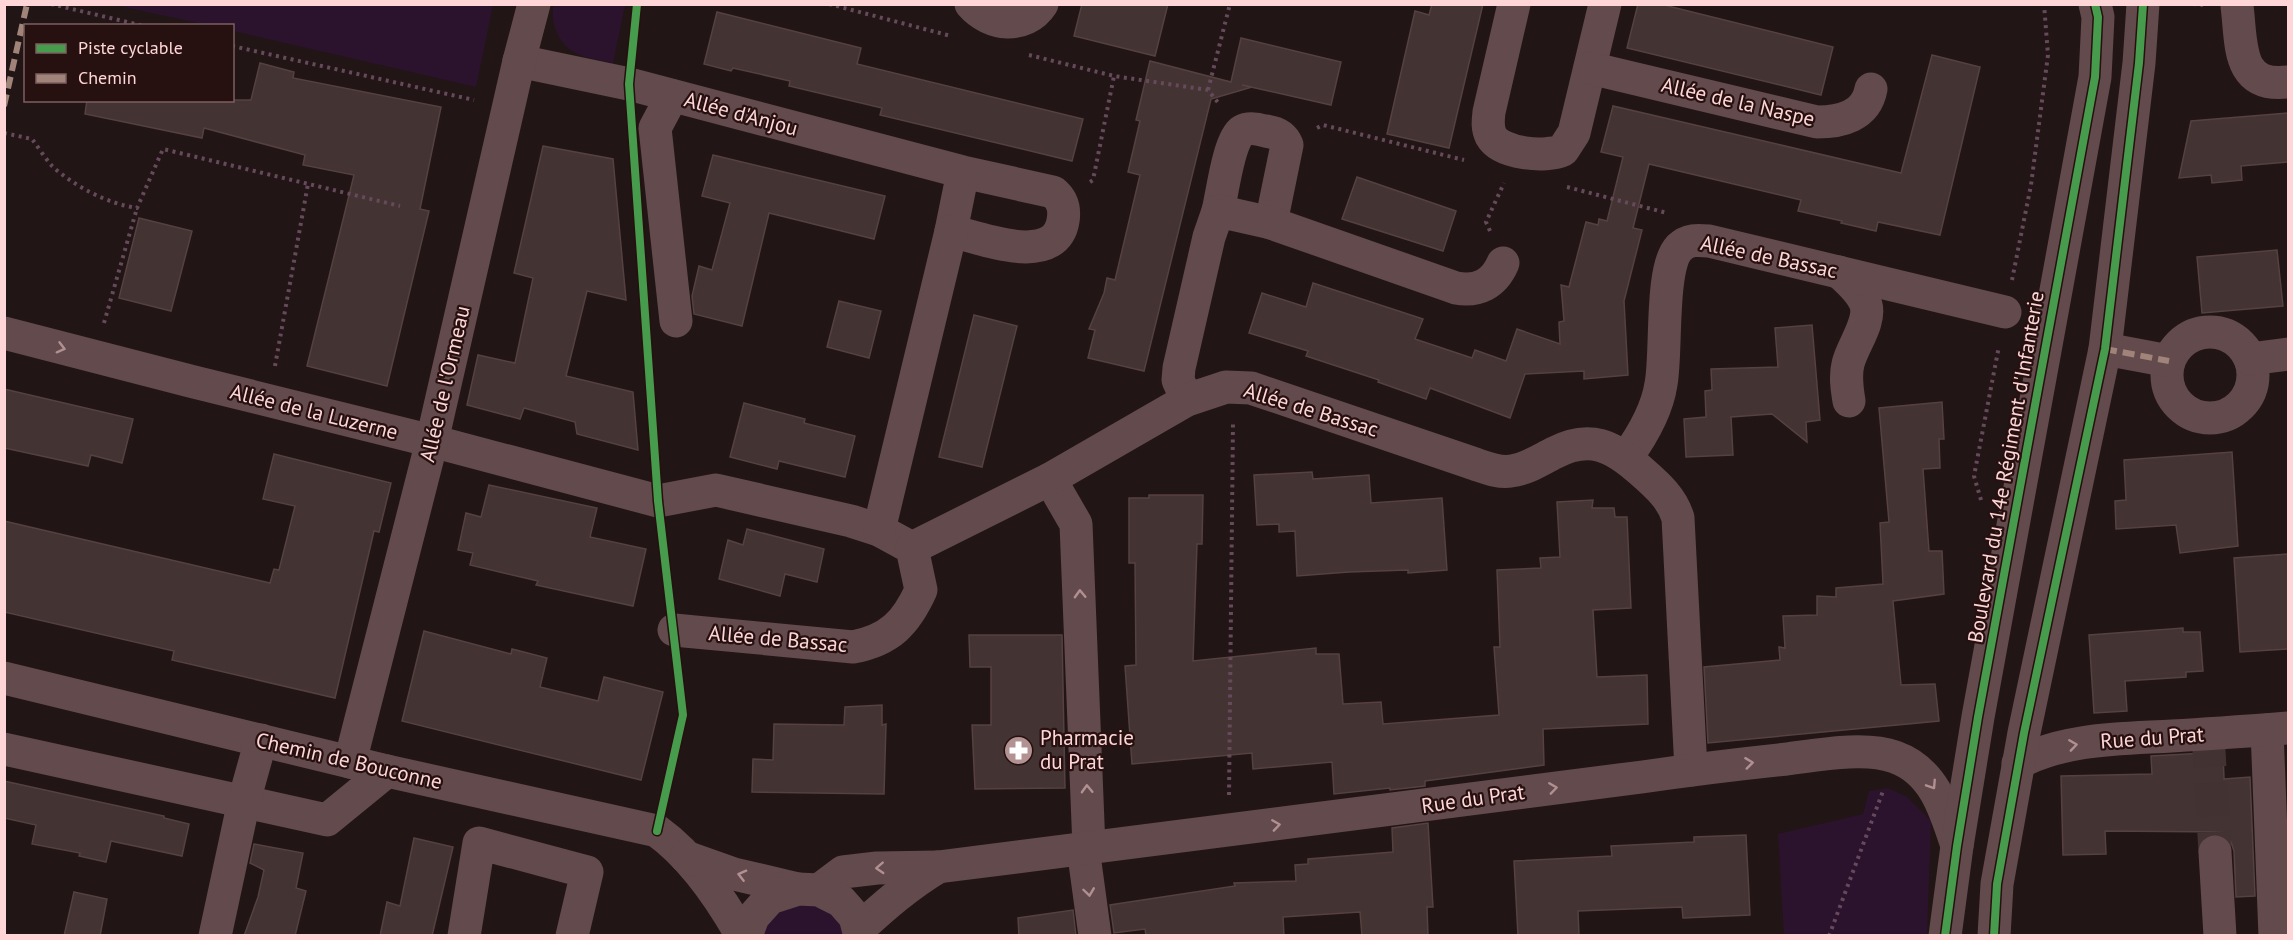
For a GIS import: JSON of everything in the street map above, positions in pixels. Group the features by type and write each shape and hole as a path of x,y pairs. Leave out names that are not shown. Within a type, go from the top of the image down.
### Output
{"street":[{"name":"Allée de l'Ormeau","path":"350,762 432,441 534,4"},
{"path":"972,4 984,17 998,22 1014,22 1028,18 1042,4"},
{"path":"1514,4 1489,112 1488,128 1496,143 1534,155 1556,153 1568,145 1574,133 1605,4"},
{"name":"Boulevard du 14e Régiment d'Infanterie","path":"1946,936 1957,846 2095,77 2098,17 2095,4"},
{"path":"1994,936 1997,884 2018,764 2105,349 2139,63 2143,4"},
{"path":"2237,6 2244,60 2248,70 2261,80 2273,83 2289,82"},
{"name":"Allée d'Anjou","path":"519,61 629,84 963,172 1044,190 1058,196"},
{"name":"Allée de la Naspe","path":"1590,68 1817,122 1842,119 1857,112 1869,99 1871,89"},
{"path":"672,96 655,129 676,321"},
{"path":"1187,400 1178,380 1179,368 1209,237 1218,211 1235,140 1242,131 1253,129 1273,132 1286,141 1285,159 1271,223"},
{"path":"912,548 879,530 963,172"},
{"path":"951,231 1028,249 1038,247 1055,238 1060,232 1064,208 1058,196"},
{"path":"1218,211 1271,223 1455,288 1473,290 1482,288 1498,274 1503,263"},
{"name":"Allée de Bassac","path":"1626,458 1640,439 1659,396 1664,367 1668,286 1674,256 1682,245 1694,240 1709,241 2006,312"},
{"path":"1839,272 1854,286 1867,307 1866,317 1847,366 1849,402"},
{"path":"2203,332 2226,334 2244,349 2250,359 2253,381 2244,400 2227,414 2216,417 2195,415 2185,410 2177,402 2168,382 2169,361 2174,351 2182,342 2203,332"},
{"name":"Allée de la Luzerne","path":"4,333 432,441 658,501 716,490 851,521 879,530"},
{"path":"2105,349 2169,361"},
{"path":"2250,359 2289,354"},
{"name":"Allée de Bassac","path":"674,630 853,647 880,640 901,624 921,590 912,548 1050,479 1187,400 1207,392 1233,386 1251,388 1502,472 1525,467 1580,443 1600,445 1626,458 1668,496 1678,518 1691,770"},
{"path":"1050,479 1076,524 1086,848 1095,936"},
{"name":"Chemin de Bouconne","path":"4,678 387,771 657,831 674,843 686,857 744,936"},
{"path":"2275,936 2278,729"},
{"name":"Rue du Prat","path":"2018,764 2036,754 2057,747 2100,741 2278,729"},
{"path":"215,936 244,801 261,740"},
{"path":"4,748 327,820 387,771"},
{"name":"Rue du Prat","path":"744,936 753,917 770,898 809,889 843,872 877,868 938,867 1826,754 1880,753 1894,756 1916,768 1934,787 1957,846"},
{"path":"464,936 478,843 587,872 572,936"},
{"path":"2215,852 2220,936"},
{"name":"Chemin de Bouconne","path":"686,857 734,874 809,889 841,901 855,917 860,932"},
{"name":"Rue du Prat","path":"860,932 893,898 938,867"}],"path":[{"path":"51,4 136,24"},
{"path":"829,4 962,39"},
{"path":"1208,90 1230,4"},
{"path":"1983,507 1974,476 2031,185 2046,67 2047,21 2044,4"},
{"path":"234,46 480,102"},
{"path":"1026,54 1114,76 1208,90 1242,131"},
{"path":"1058,196 1093,180 1114,76"},
{"path":"4,133 32,139 52,165 80,186 121,206 137,208"},
{"path":"101,333 137,208 163,149 400,206"},
{"path":"1503,263 1486,222 1510,172 1524,152"},
{"path":"274,370 308,184"},
{"path":"1218,832 1229,811 1233,386"},
{"path":"1829,936 1887,783"}],"shaded area":[{"path":"115,5 493,5 476,87 234,31 234,24 202,24"},
{"path":"554,5 625,5 613,63 589,58 570,49 560,39 554,25"},
{"path":"1888,788 1907,797 1931,821 1927,935 1784,935 1778,834 1863,814 1869,791"},
{"path":"790,904 827,906 849,936 763,936 769,921"}],"building":[{"path":"1082,4 1168,4 1155,56 1074,36"},
{"path":"1432,4 1483,4 1449,148 1387,134 1415,11 1429,15"},
{"path":"1638,4 1660,4 1833,47 1821,95 1627,48"},
{"path":"717,12 861,48 857,64 1083,119 1072,161 880,115 882,108 789,86 790,81 704,64"},
{"path":"1241,38 1341,62 1331,105 1252,87 1211,99 1144,371 1088,358 1095,330 1089,329 1104,293 1107,278 1115,280 1140,175 1128,172 1140,121 1136,120 1150,61 1231,82"},
{"path":"1932,55 1980,67 1940,235 1878,222 1876,231 1841,223 1842,221 1798,211 1801,200 1649,164 1633,228 1642,230 1624,301 1628,375 1584,379 1584,371 1525,374 1510,418 1430,388 1426,399 1378,382 1379,380 1306,356 1308,351 1249,333 1262,293 1306,307 1313,283 1423,319 1415,339 1472,358 1475,350 1506,361 1517,329 1560,344 1559,322 1564,321 1561,285 1569,287 1586,222 1598,225 1599,219 1607,221 1623,157 1601,152 1613,106 1901,173"},
{"path":"260,63 294,72 293,78 441,107 420,209 429,211 387,386 307,366 354,175 303,165 305,155 204,128 202,138 85,114 87,102 251,100"},
{"path":"2289,113 2289,162 2241,166 2242,180 2212,183 2211,175 2179,178 2191,121"},
{"path":"543,146 613,159 626,300 587,291 566,376 633,392 638,450 577,434 575,422 524,408 520,419 467,405 478,355 515,363 533,278 514,273"},
{"path":"713,155 885,196 874,239 769,213 742,326 694,314 692,296 699,266 712,270 730,203 702,196"},
{"path":"1357,177 1456,211 1443,251 1342,219"},
{"path":"139,218 192,231 171,311 119,298"},
{"path":"2277,250 2283,306 2202,313 2197,257"},
{"path":"839,301 881,311 869,358 827,347"},
{"path":"974,315 1017,326 982,467 939,457"},
{"path":"1812,325 1820,420 1806,422 1807,442 1772,414 1731,417 1733,455 1686,457 1684,419 1706,417 1705,391 1712,390 1711,369 1778,367 1775,328"},
{"path":"4,389 133,419 122,463 91,455 88,466 4,448"},
{"path":"1942,402 1944,439 1939,439 1940,468 1923,469 1929,551 1942,551 1944,594 1893,601 1901,685 1935,684 1939,721 1708,743 1704,667 1780,660 1779,647 1785,648 1783,616 1817,615 1817,596 1836,597 1836,588 1883,584 1880,523 1889,522 1879,408"},
{"path":"744,403 805,419 804,423 855,436 845,477 779,461 777,469 730,457"},
{"path":"2232,452 2238,546 2180,553 2176,525 2116,529 2115,501 2126,500 2124,460"},
{"path":"274,454 391,483 379,532 374,531 335,698 172,660 174,651 4,612 4,521 270,583 274,569 279,570 295,506 263,499"},
{"path":"1312,472 1313,479 1369,475 1371,503 1442,498 1447,570 1408,573 1408,570 1349,572 1297,576 1295,531 1279,532 1279,524 1257,525 1254,475"},
{"path":"489,485 597,508 590,537 646,549 633,606 536,585 538,581 470,565 473,553 458,550 466,513 481,517"},
{"path":"1149,495 1203,495 1202,544 1197,544 1193,661 1316,648 1316,654 1339,654 1343,704 1381,702 1383,724 1499,715 1494,647 1500,647 1497,570 1541,568 1540,558 1560,557 1557,502 1593,500 1592,508 1614,508 1615,517 1627,517 1631,608 1593,610 1597,677 1647,675 1648,724 1543,729 1544,765 1425,781 1425,786 1390,790 1390,788 1334,794 1332,762 1253,769 1252,753 1132,764 1125,666 1136,665 1135,563 1129,563 1129,498 1149,498"},
{"path":"747,529 824,549 817,582 785,574 780,596 719,579 728,540 743,545"},
{"path":"2289,554 2289,649 2240,652 2234,558"},
{"path":"2183,628 2183,632 2200,632 2203,671 2186,672 2186,677 2125,681 2127,711 2094,713 2089,635"},
{"path":"424,631 511,654 512,649 547,658 540,687 598,701 604,677 663,692 641,780 402,721"},
{"path":"969,635 1062,635 1065,788 975,789 972,725 991,725 991,667 970,667"},
{"path":"882,705 882,725 886,724 884,794 752,792 753,759 773,760 774,724 844,725 845,707"},
{"path":"2223,752 2224,779 2250,777 2255,896 2236,897 2234,851 2231,842 2226,837 2226,832 2105,831 2106,854 2063,855 2061,776 2152,774 2151,756"},
{"path":"4,781 164,816 164,818 189,824 182,856 111,841 106,862 79,856 80,853 32,844 36,825 4,818"},
{"path":"1428,823 1433,907 1427,907 1428,936 1362,936 1360,912 1283,917 1284,936 1146,936 1145,929 1114,933 1110,905 1235,886 1234,883 1296,881 1295,865 1308,864 1308,859 1393,852 1392,828"},
{"path":"1746,835 1750,915 1683,918 1682,907 1578,911 1579,936 1518,936 1514,861 1612,856 1611,846 1694,842 1694,837"},
{"path":"414,838 453,847 432,936 380,936 387,902 400,906"},
{"path":"254,844 303,853 296,888 306,891 295,936 244,936 258,897 264,870 250,863"},
{"path":"74,892 107,899 100,936 64,936"},
{"path":"1073,910 1076,936 1019,936 1018,918"}],"tunnel":[{"path":"2208,734 2215,852"}],"marked path":[{"path":"4,106 27,4"},
{"path":"2105,349 2169,361"}],"cycle path":[{"path":"637,4 629,84 658,501 683,715 657,831"},
{"path":"1945,936 1978,717 2095,77 2098,17 2095,4"},
{"path":"1994,936 1997,884 2024,733 2105,349 2139,63 2143,4"}],"place":[{"name":"Pharmacie du Prat","path":"1019,750"}]}
